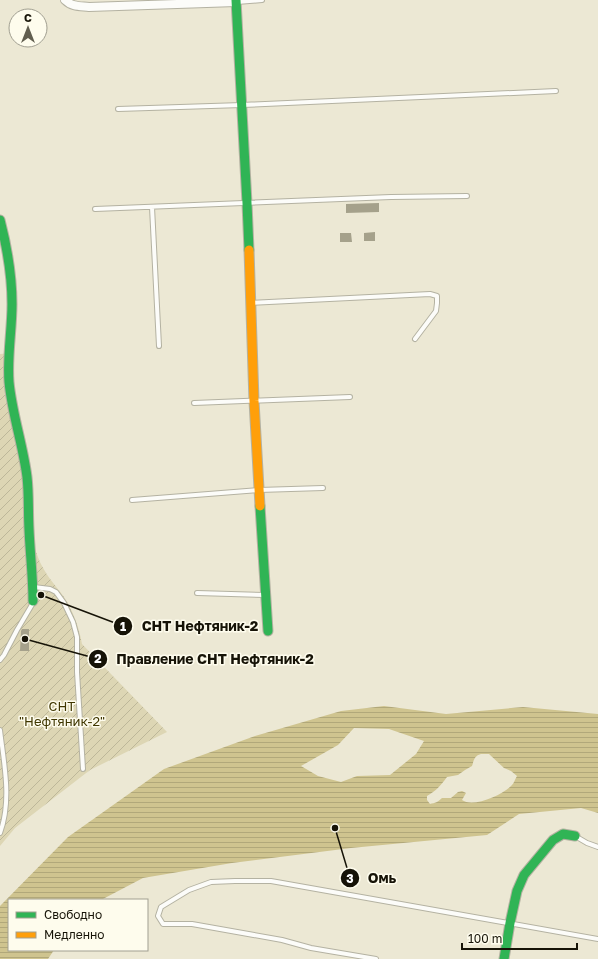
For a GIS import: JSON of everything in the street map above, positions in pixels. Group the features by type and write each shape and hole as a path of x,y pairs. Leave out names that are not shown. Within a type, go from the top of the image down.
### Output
{"street":[{"path":"65,0 69,4 89,7 236,1 247,203 254,401 268,631"},
{"path":"0,220 8,258 12,302 6,350 7,380 27,478 34,601"},
{"path":"504,959 517,891 524,875 553,840 563,834 575,836"}],"lane":[{"path":"236,1 262,0"},
{"path":"118,109 556,91"},
{"path":"94,209 391,197 467,196"},
{"path":"152,207 159,346"},
{"path":"250,303 430,294 437,296 438,303 436,311 415,339"},
{"path":"194,403 350,397"},
{"path":"132,500 259,490 323,488"},
{"path":"34,586 50,589 56,592 64,603 73,622 77,637 77,672 83,769"},
{"path":"197,593 265,595"},
{"path":"0,660 34,601"},
{"path":"0,730 6,790 5,811 0,833"},
{"path":"575,836 598,847"},
{"path":"376,959 311,948 282,940 192,924 163,924 158,916 161,907 189,890 211,882 271,881 598,939"}],"green space":[{"name":"СНТ \"Нефтяник-2\"","path":"11,353 15,402 35,549 39,560 70,608 79,631 82,644 167,732 90,770 15,828 0,846 0,354"}],"shaded area":[{"path":"384,706 446,714 523,707 598,714 598,813 581,808 519,814 487,835 351,848 232,863 143,878 103,899 8,899 8,951 53,951 48,959 0,959 0,906 68,837 164,769 255,736 341,711","holes":["354,728 389,729 424,741 416,754 390,775 357,776 341,782 318,776 301,766 338,745","489,754 504,768 517,776 508,789 488,799 473,802 462,800 466,793 462,791 458,792 451,798 442,798 430,804 427,800 427,796 438,788 447,777 458,775 472,766 474,760 479,755"]}],"building":[{"path":"379,203 379,212 346,213 346,204"},
{"path":"375,232 375,241 364,241 364,233"},
{"path":"340,233 351,233 352,242 340,242"},
{"path":"22,629 29,629 29,651 20,651"}],"traffic: fast":[{"path":"236,0 249,250"},
{"path":"0,220 7,251 11,282 12,304 9,382 27,477 33,601"},
{"path":"260,506 268,631"},
{"path":"504,959 517,891 524,875 553,840 563,834 575,836"}],"traffic: slow":[{"path":"249,250 254,401 260,506"}],"place":[{"name":"СНТ Нефтяник-2","path":"41,595"},
{"name":"Правление СНТ Нефтяник-2","path":"25,639"},
{"name":"Омь","path":"335,828"}]}
